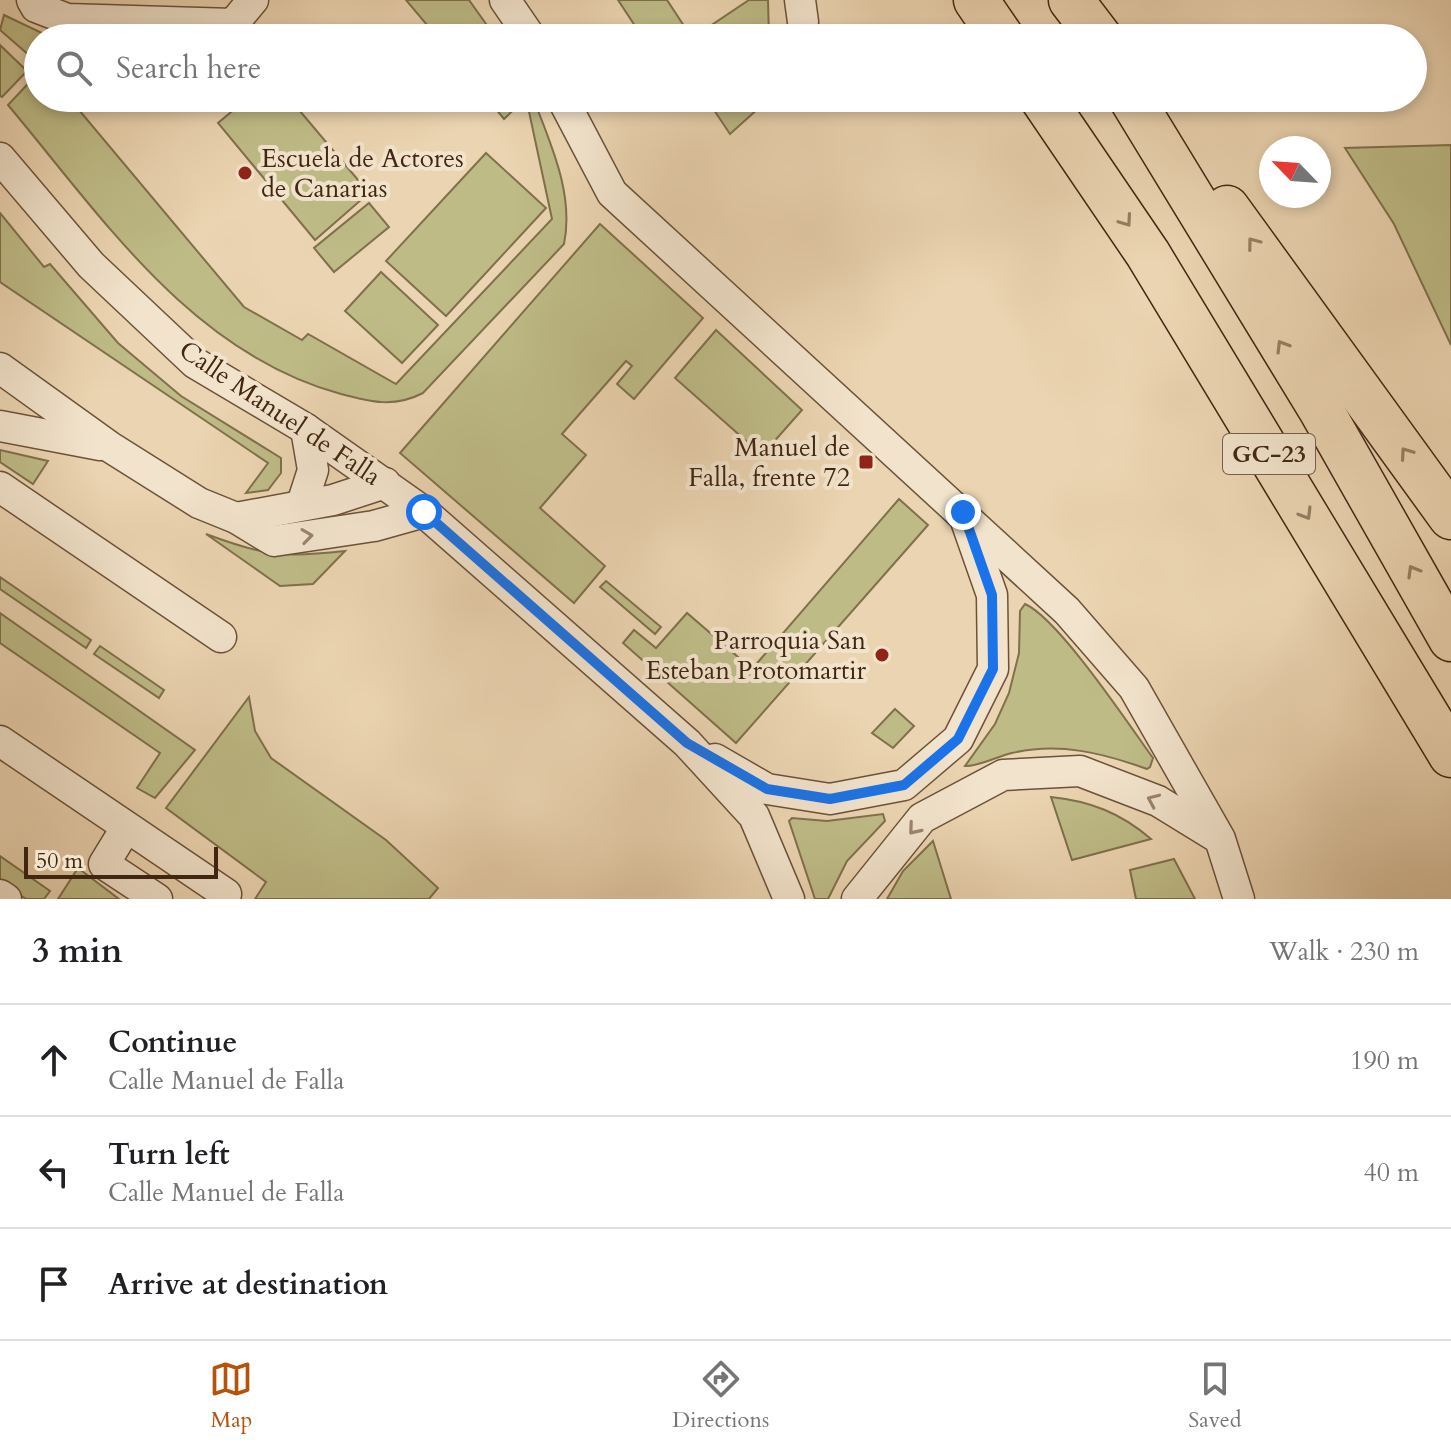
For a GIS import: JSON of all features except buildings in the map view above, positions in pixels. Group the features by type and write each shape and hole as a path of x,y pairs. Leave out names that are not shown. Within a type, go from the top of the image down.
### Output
{"highway":[{"path":"976,0 992,24"},
{"path":"1071,0 1086,24"},
{"path":"1071,0 1089,24"},
{"name":"GC-23","path":"1052,112 1148,254 1451,755"},
{"name":"GC-23","path":"1140,112 1320,408 1451,639"},
{"path":"1156,112 1325,338 1451,517"}],"street":[{"path":"32,0 36,7 67,19 233,24 253,0"},
{"path":"505,0 521,24"},
{"name":"Calle Manuel de Falla","path":"569,112 612,193 963,512 1067,611 1134,688 1220,839 1239,899"},
{"name":"Calle Manuel de Falla","path":"0,158 91,265 195,363 306,429 424,512 687,743 754,816 789,899"},
{"path":"0,368 110,447 199,503 236,518 274,541 374,526 424,512"},
{"path":"0,426 110,447"},
{"path":"302,504 313,470 306,429"},
{"path":"236,518 333,500 385,483"},
{"path":"0,487 221,637"},
{"name":"Calle Manuel de Falla","path":"687,743 767,789 830,799 904,785 958,739 993,669 992,595 963,512"},
{"path":"0,741 226,894 223,899"},
{"path":"857,899 922,818 1003,775 1080,771 1158,801 1220,839"},
{"path":"126,828 104,864 157,899"},
{"path":"0,895 6,899"}],"shaded area":[{"path":"406,0 469,0 486,24 426,24"},
{"path":"618,0 667,0 683,24 634,24"},
{"path":"749,0 768,0 769,24 713,24"},
{"path":"4,15 24,24 24,51 0,30"},
{"path":"0,45 24,68 24,74 0,96"},
{"path":"24,88 24,112 81,112 244,307 302,340 308,334 396,384 552,219 529,112 538,112 560,172 566,208 564,244 423,393 392,402 341,394 287,374 239,347 195,314 115,235 8,105"},
{"path":"231,112 301,112 369,193 315,240 218,123"},
{"path":"498,112 511,112 504,119"},
{"path":"715,112 754,112 730,134"},
{"path":"1451,145 1451,345 1394,224 1345,148"},
{"path":"486,153 546,208 446,316 386,261"},
{"path":"369,203 389,227 334,272 314,248"},
{"path":"0,213 44,267 50,264 118,343 181,396 281,458 281,473 268,490 246,493 268,463 0,282"},
{"path":"600,224 703,318 634,399 617,384 632,366 626,361 562,434 586,455 540,508 605,566 574,603 400,453"},
{"path":"381,272 438,325 402,363 345,311"},
{"path":"716,330 802,410 762,455 675,378"},
{"path":"0,450 48,461 33,484 0,462"},
{"path":"899,499 928,525 736,743 623,643 634,630 656,648 687,613 752,669"},
{"path":"206,534 274,553 345,551 313,584 280,586"},
{"path":"0,577 91,640 86,648 0,589"},
{"path":"606,581 661,627 655,634 600,587"},
{"path":"1025,604 1056,630 1093,674 1153,758 1150,767 1147,769 1114,758 1064,749 1029,750 965,766 995,724 1009,693 1019,653 1020,611"},
{"path":"0,613 195,750 155,798 137,788 160,753 0,643"},
{"path":"100,646 164,690 159,698 94,654"},
{"path":"249,697 255,731 271,758 386,840 438,888 429,899 255,899 266,882 166,808"},
{"path":"895,709 914,726 893,748 872,733"},
{"path":"1051,797 1104,810 1151,839 1072,860"},
{"path":"883,814 885,821 847,861 828,899 815,899 789,821 792,818 827,821"},
{"path":"933,841 951,899 887,899 903,871"},
{"path":"0,856 50,891 44,899 26,899 0,881"},
{"path":"1174,859 1195,899 1136,899 1130,870"},
{"path":"78,868 119,899 58,899"}],"place":[{"name":"Escuela de Actores de Canarias","path":"245,173"},
{"name":"Manuel de Falla, frente 72","path":"866,462"},
{"name":"Parroquia San Esteban Protomartir","path":"882,655"}],"route":[{"path":"424,512 687,743 767,789 830,799 904,785 958,739 993,669 992,595 963,512"}]}
